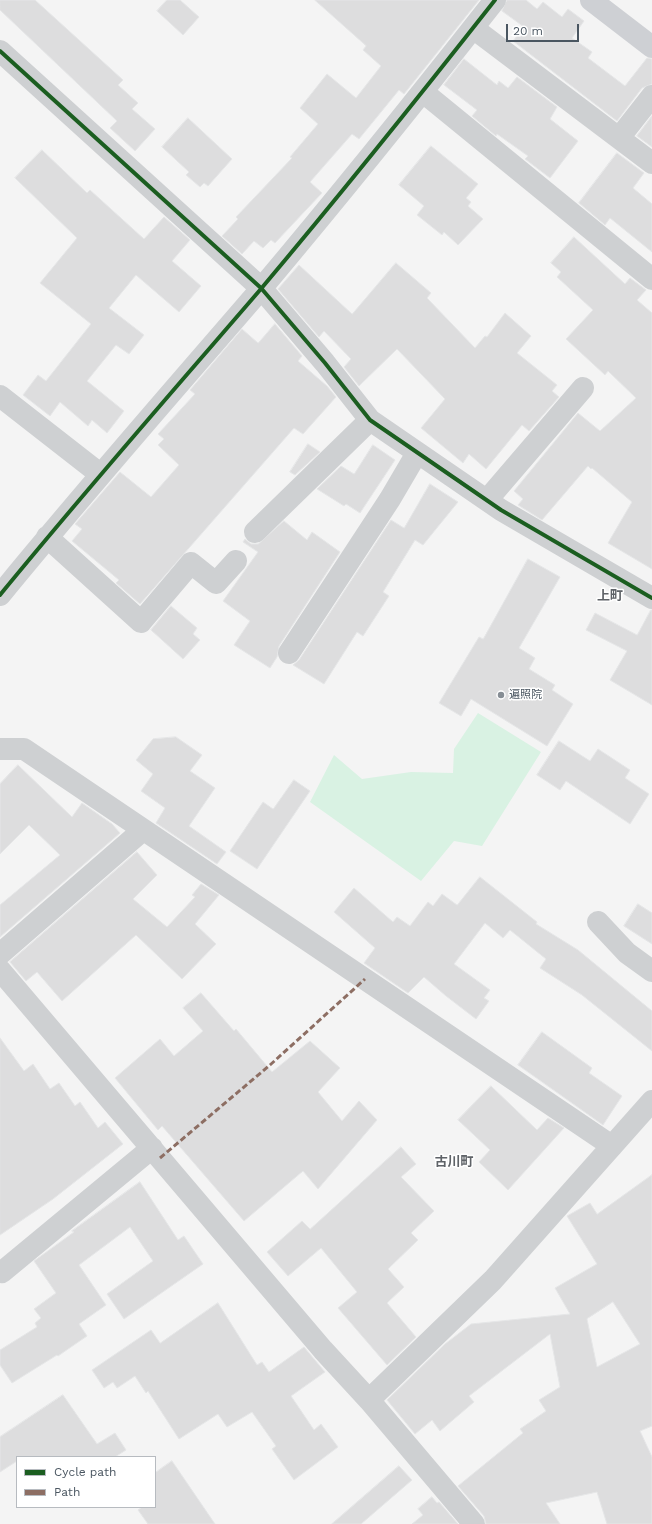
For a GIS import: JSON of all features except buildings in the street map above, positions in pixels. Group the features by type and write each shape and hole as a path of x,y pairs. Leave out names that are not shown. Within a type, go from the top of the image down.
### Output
{"street":[{"path":"0,595 100,474 261,288 423,92 495,0"},
{"path":"591,0 652,47"},
{"path":"473,28 652,163"},
{"path":"0,51 261,288 325,363 370,420 487,500 652,598"},
{"path":"423,92 652,278"},
{"path":"619,138 652,96"},
{"path":"487,500 583,388"},
{"path":"0,396 100,474"},
{"path":"255,532 370,420"},
{"path":"289,653 390,499 417,453"},
{"path":"47,537 141,622 190,563 216,582 236,561"},
{"path":"0,749 24,749 612,1146"},
{"path":"0,954 143,830"},
{"path":"598,922 627,953 652,971"},
{"path":"0,970 318,1344 369,1400 468,1522"},
{"path":"369,1400 493,1280 652,1101"},
{"path":"1,1272 152,1148"}],"green space":[{"path":"478,713 541,752 482,846 454,841 421,881 310,802 334,755 362,779 411,772 453,773 454,749"}],"marked path":[{"path":"160,1158 270,1065 365,979"}],"cycle path":[{"path":"0,595 97,479 290,254 379,146 495,0"},
{"path":"0,51 261,288 325,363 370,420 501,510 652,598"}],"place":[{"name":"遍照院","path":"501,695"}],"district":[{"name":"上町","path":"610,596"},
{"name":"古川町","path":"454,1162"}]}
